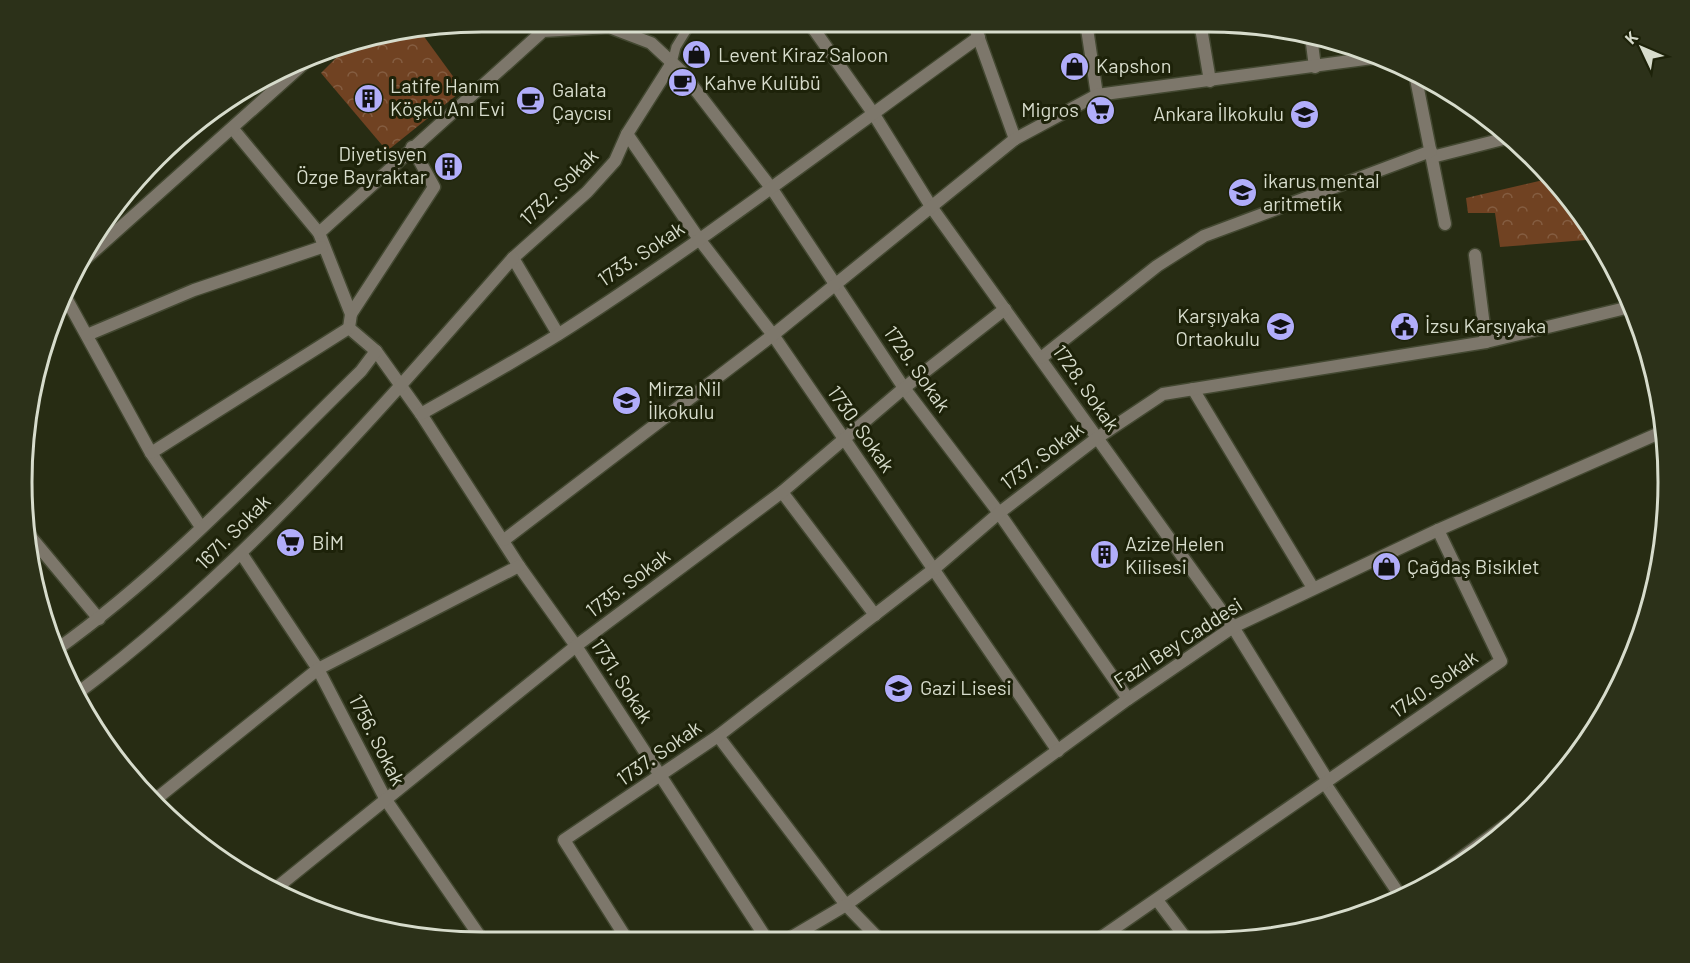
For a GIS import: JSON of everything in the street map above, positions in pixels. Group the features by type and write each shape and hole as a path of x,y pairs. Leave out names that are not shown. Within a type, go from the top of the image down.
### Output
{"street":[{"path":"319,233 412,147 466,103 542,32"},
{"name":"1729. Sokak","path":"622,32 651,43 681,71 772,189 904,388 999,513 1128,699"},
{"path":"672,63 676,47 685,32"},
{"name":"1728. Sokak","path":"816,32 873,113 932,208 1233,627 1327,783 1397,890"},
{"path":"977,32 1015,139"},
{"path":"1088,32 1097,95"},
{"path":"1202,32 1210,81"},
{"name":"1733. Sokak","path":"421,414 558,334 699,239 772,189 979,37"},
{"path":"1312,44 1315,67"},
{"path":"504,540 836,285 1015,139 1097,95 1364,59"},
{"name":"1732. Sokak","path":"401,386 513,258 587,192 615,161 627,134 672,63"},
{"path":"96,250 294,73"},
{"path":"1417,83 1444,224"},
{"path":"233,129 319,233 322,247 351,314"},
{"name":"1730. Sokak","path":"627,134 699,239 773,334 1058,750"},
{"path":"1041,358 1157,266 1204,236 1431,154 1500,139"},
{"path":"151,453 349,328 351,314 434,187 412,147"},
{"path":"87,335 194,290 322,247"},
{"path":"1475,255 1486,342"},
{"path":"513,258 558,334"},
{"path":"69,303 151,453 201,527"},
{"name":"1737. Sokak","path":"622,932 564,840 718,736 934,569 999,513 1097,438 1163,394 1486,342 1624,308"},
{"name":"1735. Sokak","path":"281,884 576,646 782,492 904,388 1005,309"},
{"name":"1731. Sokak","path":"349,328 376,351 421,414 519,566 576,646 762,932"},
{"name":"1671. Sokak","path":"63,646 99,619 201,527 361,371 376,351"},
{"name":"1671. Sokak","path":"83,689 117,663 241,554 401,386"},
{"path":"1193,389 1313,588"},
{"name":"Fazıl Bey Caddesi","path":"801,932 846,905 1128,699 1233,627 1438,530 1656,434"},
{"path":"782,492 875,615"},
{"name":"1740. Sokak","path":"1327,783 1501,661 1438,530"},
{"path":"36,544 99,619"},
{"name":"1756. Sokak","path":"241,554 318,669 386,800 477,932"},
{"path":"160,797 318,669 519,566"},
{"path":"718,736 846,905 872,932"},
{"path":"1109,932 1327,783"},
{"path":"1157,900 1181,932"}],"green space":[{"path":"423,35 463,90 387,151 321,73 340,54"},
{"path":"1543,180 1588,240 1500,247 1495,213 1468,213 1466,198"}],"place":[{"name":"Levent Kiraz Saloon","path":"697,55"},
{"name":"Kapshon","path":"1075,66"},
{"name":"Kahve Kulübü","path":"683,83"},
{"name":"Latife Hanım Köşkü Anı Evi","path":"369,98"},
{"name":"Galata Çaycısı","path":"531,101"},
{"name":"Migros","path":"1100,110"},
{"name":"Ankara İlkokulu","path":"1305,114"},
{"name":"Diyetisyen Özge Bayraktar","path":"448,166"},
{"name":"ikarus mental aritmetik","path":"1242,193"},
{"name":"İzsu Karşıyaka","path":"1404,326"},
{"name":"Karşıyaka Ortaokulu","path":"1281,327"},
{"name":"Mirza Nil İlkokulu","path":"627,401"},
{"name":"BİM","path":"291,543"},
{"name":"Azize Helen Kilisesi","path":"1104,555"},
{"name":"Çağdaş Bisiklet","path":"1386,567"},
{"name":"Gazi Lisesi","path":"899,688"}]}
